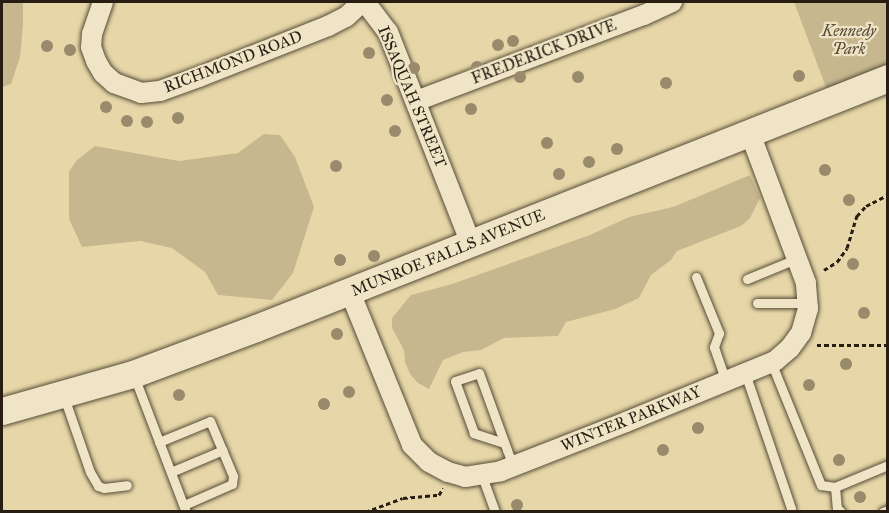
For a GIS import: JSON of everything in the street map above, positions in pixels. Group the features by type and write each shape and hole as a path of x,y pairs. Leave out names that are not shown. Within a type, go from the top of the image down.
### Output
{"street":[{"name":"RICHMOND ROAD","path":"103,2 92,34 92,47 96,61 103,73 114,83 141,93 160,90 199,77 328,26 346,17 363,2"},
{"name":"ISSAQUAH STREET","path":"363,2 388,32 471,244"},
{"name":"FREDERICK DRIVE","path":"416,101 644,15 672,2"},
{"name":"MUNROE FALLS AVENUE","path":"2,411 133,374 350,292 888,78"},
{"name":"WINTER PARKWAY","path":"350,292 412,445 429,462 448,472 465,477 482,476 513,466 771,362 790,348 801,333 808,303 806,283 750,134"}],"lane":[{"path":"747,279 798,258"},
{"path":"696,277 719,333 714,347 736,377 788,510"},
{"path":"757,303 808,303"},
{"path":"771,362 821,485 835,487 888,465"},
{"path":"504,443 474,433 455,381 479,373 513,466"},
{"path":"133,374 159,442 185,508 234,481 210,422 159,442"},
{"path":"63,395 90,472 98,486 104,488 127,484"},
{"path":"171,472 223,450"},
{"path":"482,476 495,512"},
{"path":"835,487 837,508 841,512"},
{"path":"883,512 888,510"}],"path":[{"path":"824,270 837,262 847,248 857,216 866,206 888,195"},
{"path":"817,345 888,345"},
{"path":"365,512 403,498 439,495 448,472"}],"green space":[{"path":"2,2 23,2 23,25 20,57 11,84 2,87"},
{"name":"Kennedy Park","path":"794,2 887,2 887,65 827,90"},
{"path":"264,134 280,135 295,157 314,207 293,273 272,300 218,295 205,272 172,248 140,241 82,247 69,219 69,172 76,161 95,146 179,161 238,153"},
{"path":"750,175 760,198 750,218 741,226 677,251 671,260 651,275 639,298 615,309 566,322 558,336 504,338 481,350 463,352 443,360 429,389 418,383 410,374 405,362 404,350 392,328 392,318 411,295 452,284 590,235 629,217 673,207"}]}
